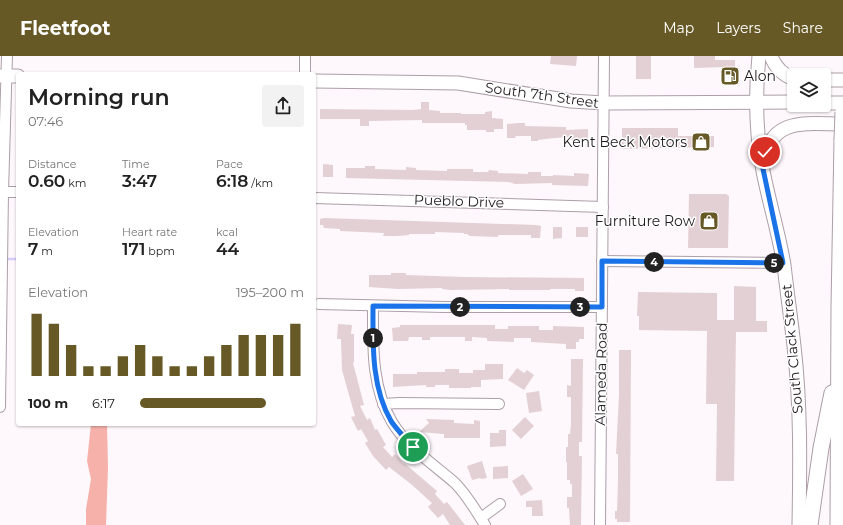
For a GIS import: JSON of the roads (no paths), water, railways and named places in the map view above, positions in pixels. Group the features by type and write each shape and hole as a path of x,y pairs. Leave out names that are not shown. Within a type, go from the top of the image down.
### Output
{"highway":[{"path":"838,525 839,307 843,112"},
{"path":"810,525 833,391 839,307"}],"main road":[{"name":"South Clack Street","path":"759,56 757,102 758,136 763,169 783,263 794,347 798,402 800,468 799,525"},
{"path":"771,56 773,63 787,75"},
{"path":"831,80 843,80"},
{"name":"South 7th Street","path":"316,81 458,83 571,101 604,103 787,102"},
{"path":"831,103 843,103"},
{"path":"763,169 765,152 771,139 780,130 804,124 843,124"}],"street":[{"path":"0,407 3,192 8,76 7,56"},
{"path":"305,56 305,72"},
{"name":"Alameda Road","path":"600,525 604,56"},
{"path":"3,192 16,192"},
{"name":"Pueblo Drive","path":"316,198 603,207"},
{"path":"602,261 783,263"},
{"path":"319,304 373,306 602,307"},
{"path":"373,306 373,356 375,371 384,404 392,422 417,451 464,493 483,522 500,504"},
{"path":"384,404 399,402 499,404"}],"waterway":[{"path":"4,259 16,259"}],"place":[{"name":"Alon","path":"730,76"},
{"name":"Kent Beck Motors","path":"701,142"},
{"name":"Furniture Row","path":"709,221"}]}
